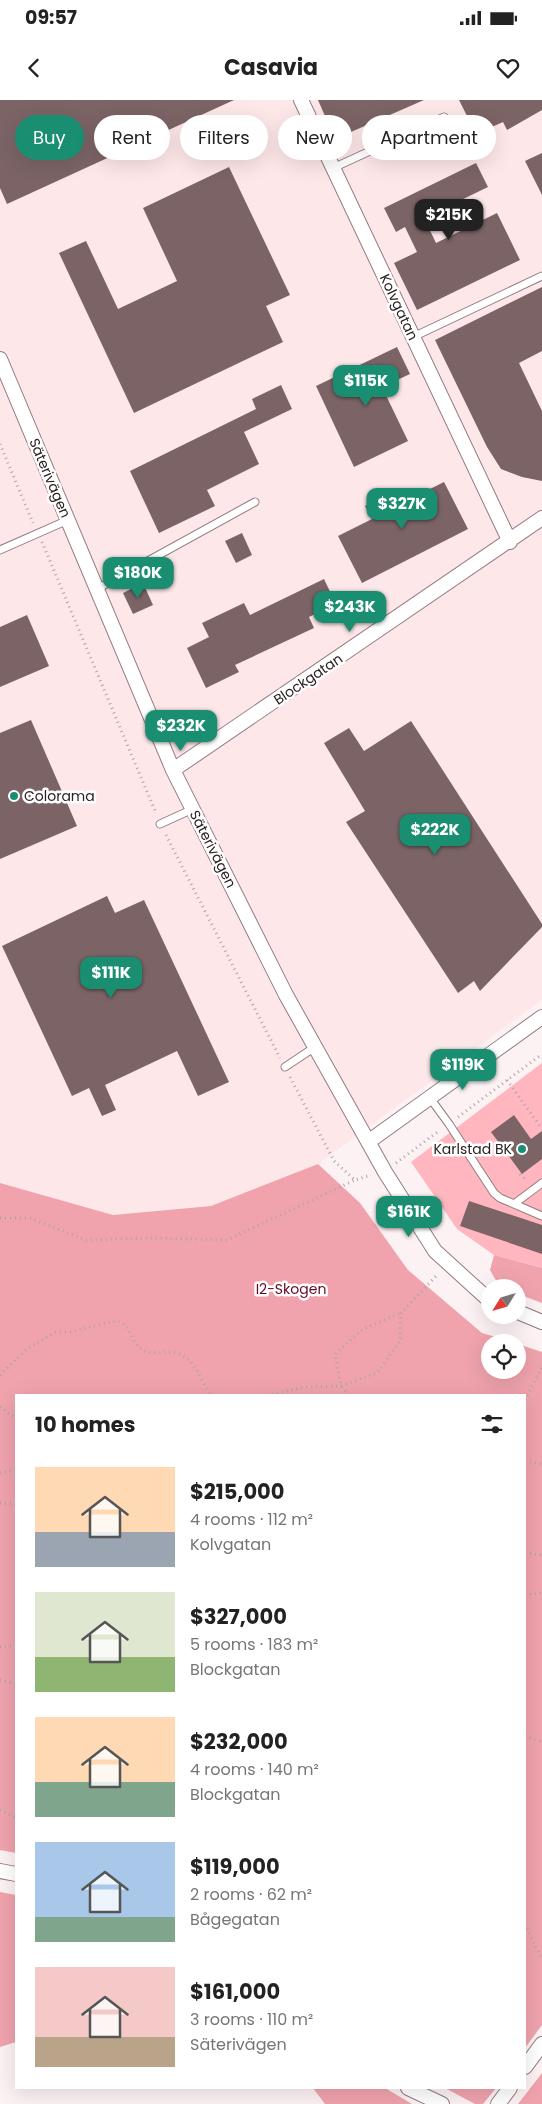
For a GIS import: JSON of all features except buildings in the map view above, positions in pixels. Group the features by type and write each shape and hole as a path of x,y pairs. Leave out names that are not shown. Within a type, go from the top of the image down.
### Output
{"street":[{"name":"Kolvgatan","path":"301,100 510,542"},
{"name":"Säterivägen","path":"0,359 173,770 286,995 385,1172 435,1251 481,1293"},
{"name":"Blockgatan","path":"173,770 510,542 542,518"},
{"path":"368,1142 542,1017"},
{"path":"526,1315 542,1322"},
{"path":"0,1871 15,1874"},
{"path":"526,2066 542,2044"},
{"path":"410,2089 442,2104"},
{"path":"498,2104 509,2089"}],"lane":[{"path":"333,168 362,155"},
{"path":"413,337 542,276"},
{"path":"97,590 255,502"},
{"path":"0,550 68,520"},
{"path":"160,824 192,809"},
{"path":"285,1067 315,1047"},
{"path":"430,1098 494,1193 500,1198 542,1216"},
{"path":"514,1204 542,1183"}],"path":[{"path":"385,1172 542,1054"},
{"path":"507,1080 542,1129"},
{"path":"0,1218 30,1218 86,1240 152,1238 227,1240 356,1180"},
{"path":"348,1394 341,1386 335,1354 363,1329 401,1313 448,1264"},
{"path":"272,1394 306,1387 341,1386 377,1373 400,1341 401,1313"},
{"path":"0,1375 27,1348 56,1332 70,1332 115,1321 126,1325 136,1344 142,1349 150,1353 175,1351 188,1360 211,1394"},
{"path":"526,1398 542,1367"},
{"path":"0,1407 15,1417"},
{"path":"526,1461 542,1464"},
{"path":"0,1473 15,1470"},
{"path":"0,1502 15,1504"},
{"path":"526,1553 542,1555"},
{"path":"526,1595 542,1593"},
{"path":"0,1648 15,1645"},
{"path":"0,1680 15,1684"},
{"path":"526,1736 542,1742"},
{"path":"0,1810 15,1818"},
{"path":"526,1926 542,1960"}],"shaded area":[{"path":"0,100 542,100 542,1000 318,1164 211,1206 113,1215 0,1183"},
{"path":"542,1063 542,1268 494,1255 457,1229 411,1162"}],"green space":[{"name":"I2-Skogen","path":"318,1164 360,1203 408,1270 485,1334 481,1334 481,1379 526,1379 526,1347 542,1352 542,2025 526,2047 526,1394 15,1394 15,1853 0,1850 0,1183 113,1215 211,1206"},
{"path":"494,1255 542,1268 542,1303 526,1297 526,1279 496,1279 490,1270"},
{"path":"0,1892 15,1895 15,2042 0,2047"},
{"path":"542,2073 542,2104 518,2104"},
{"path":"314,2089 387,2089 412,2104 325,2104"},
{"path":"447,2089 495,2089 483,2104 475,2104"}],"place":[{"name":"Colorama","path":"14,796"},
{"name":"Karlstad BK","path":"522,1149"}]}
